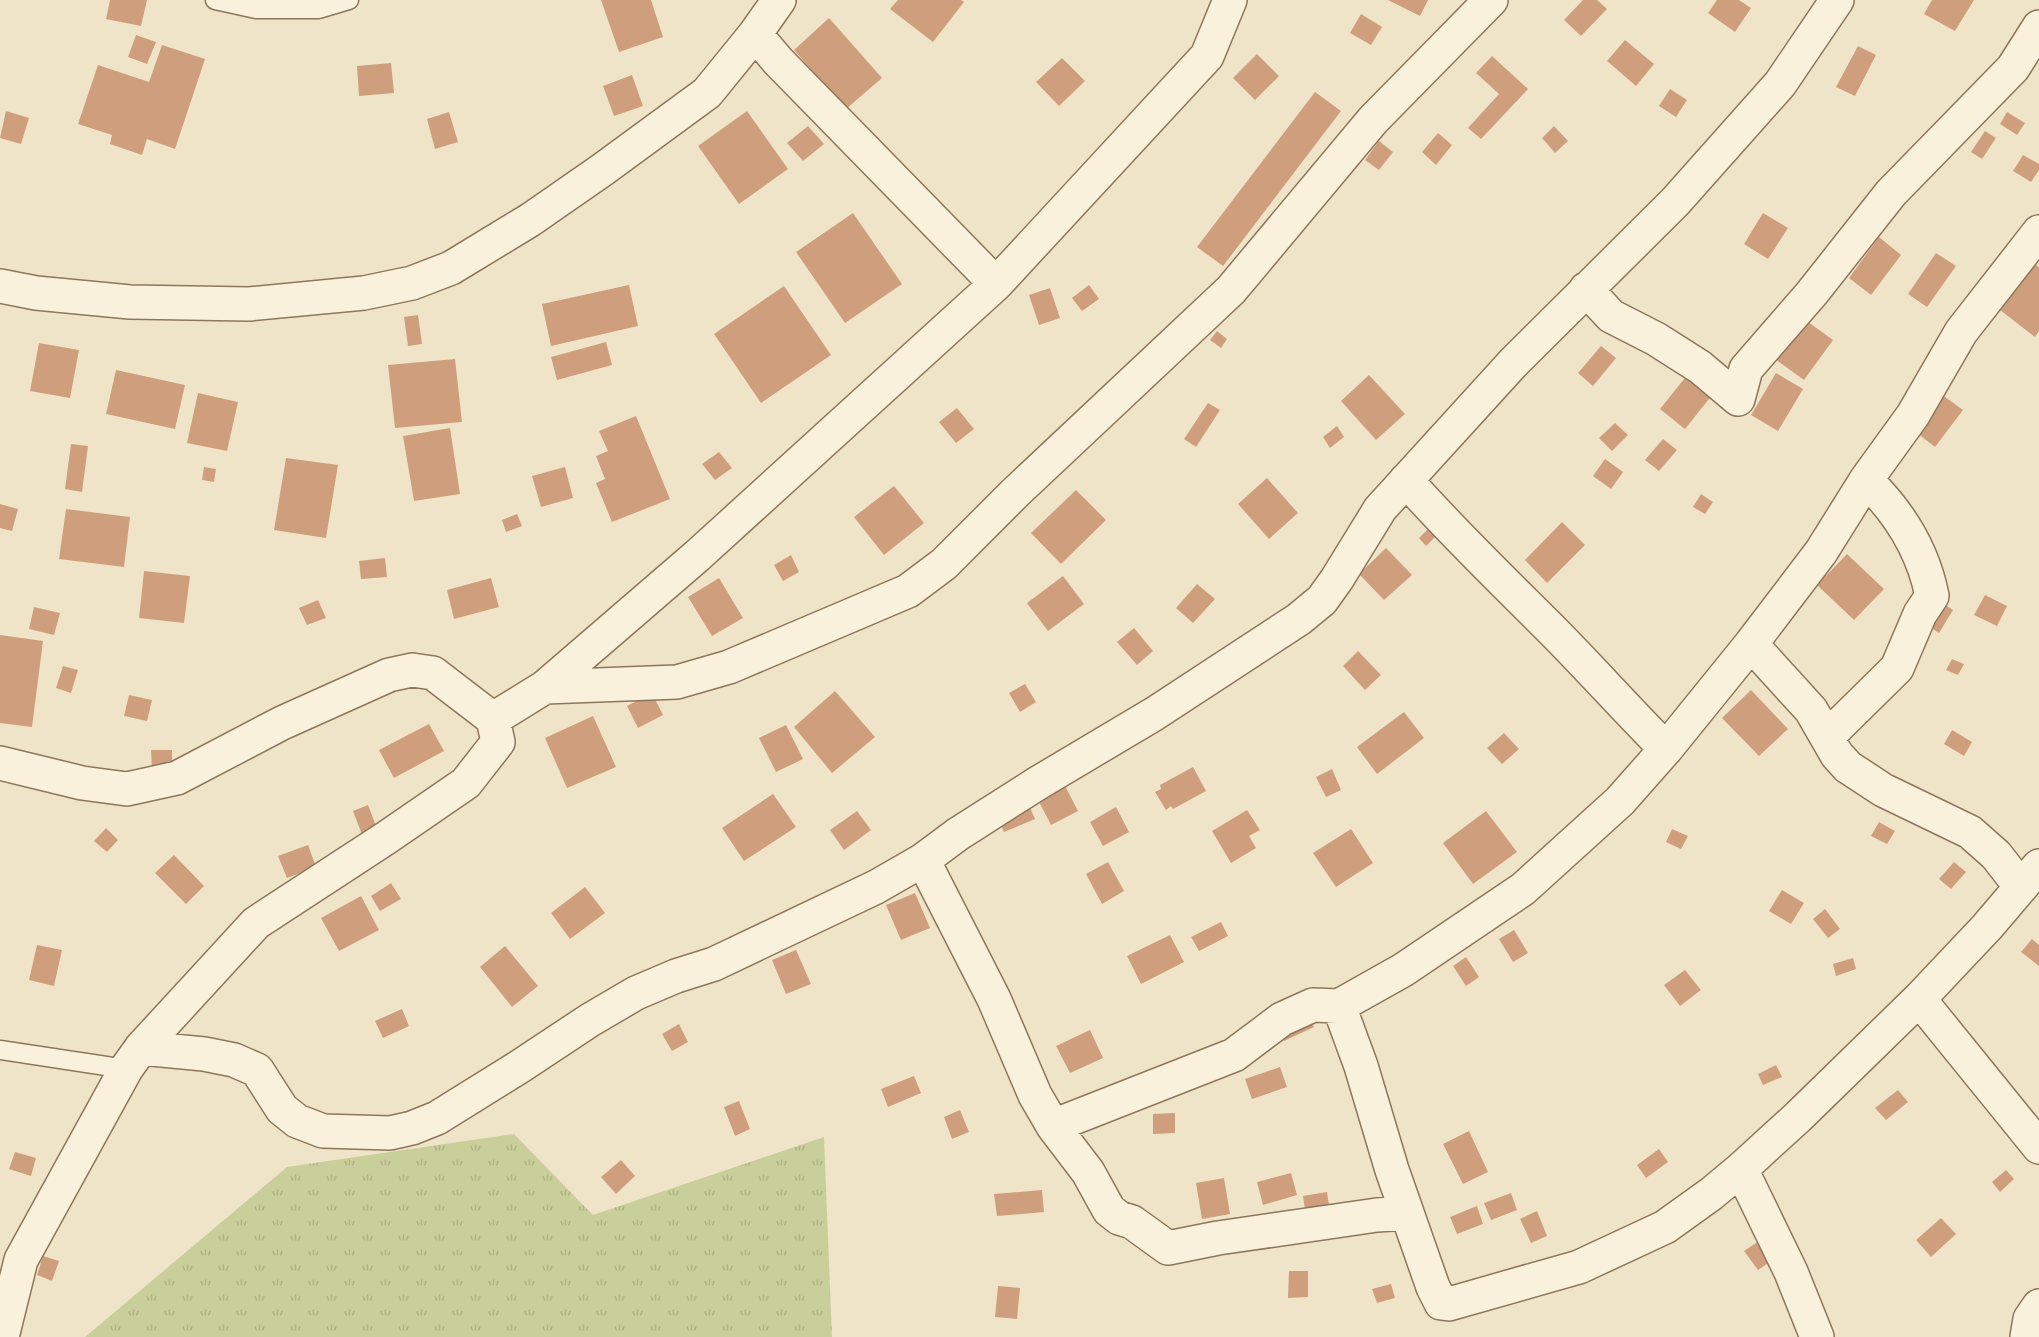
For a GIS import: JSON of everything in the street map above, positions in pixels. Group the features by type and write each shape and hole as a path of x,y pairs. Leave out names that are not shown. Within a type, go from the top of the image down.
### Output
{"street":[{"path":"0,286 130,303 249,304 364,293 412,283 451,268 530,220 707,93 780,0"},
{"path":"494,719 545,687 697,556 996,284 1207,56 1230,0"},
{"path":"545,687 677,682 729,667 908,591 944,564 1015,493 1231,290 1373,120 1491,0"},
{"path":"133,1059 204,1054 234,1060 257,1070 282,1109 297,1121 323,1131 390,1133 412,1128 437,1118 636,993 676,976 714,964 876,886 923,860 958,834 1038,783 1154,714 1299,619 1322,600 1380,509 1513,363 1676,202 1780,84 1828,6"},
{"path":"1586,289 1611,316 1656,339 1700,368 1738,399 1746,369 1812,293 1891,193 2013,68 2039,27"},
{"path":"755,34 778,61 996,284"},
{"path":"1053,1126 1234,1055 1282,1019 1313,1005 1339,1006 1403,970 1523,889 1620,801 1666,749 1750,644 1821,552 1866,480 1913,415 1961,333 2036,244"},
{"path":"1406,480 1666,749"},
{"path":"1828,736 1896,668 1920,614 1932,596 1928,572 1904,525 1888,501 1866,480"},
{"path":"1339,1006 1361,1065 1392,1170 1441,1303 1449,1304 1579,1267 1665,1227 1741,1169 1919,999 1987,927 2030,876 1996,855 1970,832 1883,790 1848,767 1838,755 1811,710 1750,644"},
{"path":"0,763 82,783 127,789 177,778 282,723 389,675 412,670 433,673 494,719 498,742 466,783 376,845 256,922 133,1059 21,1260 2,1337"},
{"path":"923,860 994,999 1035,1095 1053,1126 1088,1172 1109,1210 1119,1218 1132,1222 1168,1248 1218,1238 1377,1215 1407,1213"},
{"path":"1919,999 2039,1147"},
{"path":"1741,1169 1791,1272 1817,1337"},
{"path":"2027,1337 2030,1319 2039,1306"}],"lane":[{"path":"215,0 256,9 319,9 349,0"},
{"path":"0,1050 133,1059"}],"green space":[{"path":"514,1134 593,1215 824,1137 832,1337 85,1337 287,1167"}],"building":[{"path":"110,0 147,0 141,26 106,19"},
{"path":"601,0 651,0 663,37 619,52"},
{"path":"898,0 961,0 964,2 933,42 890,9"},
{"path":"1388,0 1428,0 1420,16"},
{"path":"1583,0 1597,0 1607,9 1581,36 1564,20"},
{"path":"1717,0 1739,0 1751,8 1735,32 1708,13"},
{"path":"1932,0 1974,0 1955,31 1924,14"},
{"path":"1361,14 1382,27 1371,45 1350,33"},
{"path":"829,18 882,78 846,109 794,50"},
{"path":"136,35 156,42 147,64 128,57"},
{"path":"1625,40 1654,64 1636,86 1607,61"},
{"path":"162,45 205,59 175,149 147,139 142,155 110,144 112,135 78,124 98,65 149,82"},
{"path":"1858,46 1876,55 1855,96 1836,87"},
{"path":"1257,54 1279,76 1255,100 1233,78"},
{"path":"1492,56 1528,89 1481,139 1468,128 1499,94 1476,73"},
{"path":"1062,58 1085,81 1059,106 1036,82"},
{"path":"391,63 394,93 359,96 357,66"},
{"path":"632,75 643,106 614,116 603,86"},
{"path":"1670,89 1687,100 1676,117 1659,106"},
{"path":"1315,92 1341,111 1223,266 1197,247"},
{"path":"6,111 29,118 21,144 0,138"},
{"path":"747,111 788,169 739,204 698,146"},
{"path":"449,112 458,142 435,149 427,119"},
{"path":"2007,112 2025,123 2017,135 2000,124"},
{"path":"808,126 824,144 803,161 787,143"},
{"path":"1554,126 1568,141 1555,153 1542,138"},
{"path":"1985,131 1996,138 1982,159 1971,152"},
{"path":"1438,133 1452,145 1436,165 1422,152"},
{"path":"1379,141 1393,152 1379,170 1365,160"},
{"path":"2023,155 2039,164 2039,170 2031,182 2013,171"},
{"path":"853,213 902,284 845,323 796,252"},
{"path":"1763,213 1788,228 1768,259 1744,244"},
{"path":"1879,237 1901,255 1871,295 1849,278"},
{"path":"1936,253 1956,266 1927,307 1908,294"},
{"path":"2035,264 2039,267 2039,331 2035,337 2000,310"},
{"path":"629,285 638,326 551,346 542,304"},
{"path":"1089,285 1099,299 1082,311 1072,298"},
{"path":"784,286 831,355 761,403 714,334"},
{"path":"1050,288 1060,318 1039,325 1029,295"},
{"path":"418,315 422,344 408,346 404,317"},
{"path":"1804,319 1833,340 1804,380 1775,359"},
{"path":"1217,331 1227,339 1221,348 1210,340"},
{"path":"606,342 612,365 557,380 551,357"},
{"path":"39,343 79,350 70,398 30,391"},
{"path":"1601,346 1616,358 1593,386 1578,373"},
{"path":"455,359 462,422 395,428 388,365"},
{"path":"1692,369 1717,389 1685,429 1660,409"},
{"path":"116,370 185,385 175,429 106,414"},
{"path":"1776,373 1803,389 1778,431 1751,415"},
{"path":"1369,375 1405,414 1376,440 1341,401"},
{"path":"198,393 238,402 227,451 187,443"},
{"path":"1941,394 1963,410 1935,447 1913,430"},
{"path":"1208,403 1220,410 1196,447 1184,439"},
{"path":"957,408 974,429 956,443 939,422"},
{"path":"636,416 670,499 612,522 596,483 605,479 596,456 608,451 599,431"},
{"path":"1615,423 1628,435 1612,451 1599,438"},
{"path":"1337,426 1344,437 1330,448 1323,437"},
{"path":"450,428 460,494 414,501 403,436"},
{"path":"1663,439 1677,450 1659,471 1645,460"},
{"path":"71,444 88,446 82,492 65,489"},
{"path":"719,452 732,468 715,480 702,464"},
{"path":"286,458 338,465 326,538 274,530"},
{"path":"1605,459 1623,472 1611,489 1593,476"},
{"path":"204,467 216,469 214,482 202,480"},
{"path":"565,467 573,498 541,507 532,476"},
{"path":"1267,478 1298,513 1269,539 1238,504"},
{"path":"894,486 924,523 884,555 854,517"},
{"path":"1076,490 1106,520 1061,564 1031,533"},
{"path":"1701,494 1713,502 1705,514 1693,507"},
{"path":"0,504 18,509 12,531 0,528"},
{"path":"66,509 130,517 124,567 59,559"},
{"path":"517,514 522,526 506,532 502,520"},
{"path":"1562,522 1585,545 1547,583 1525,560"},
{"path":"1429,528 1436,536 1426,546 1419,538"},
{"path":"1386,548 1412,575 1384,600 1359,574"},
{"path":"1847,554 1884,589 1854,620 1817,585"},
{"path":"791,555 799,572 783,581 774,565"},
{"path":"385,558 387,577 361,579 359,561"},
{"path":"144,571 190,576 184,623 139,618"},
{"path":"1063,576 1084,604 1048,631 1027,603"},
{"path":"491,578 499,607 454,619 447,590"},
{"path":"719,578 743,618 712,636 688,597"},
{"path":"1197,584 1215,599 1193,623 1176,608"},
{"path":"1985,595 2007,606 1997,626 1974,615"},
{"path":"318,600 326,618 307,625 299,608"},
{"path":"1938,600 1953,610 1939,633 1924,623"},
{"path":"34,607 60,613 54,635 29,629"},
{"path":"1134,628 1153,651 1137,665 1117,642"},
{"path":"0,635 43,641 32,727 0,723"},
{"path":"1358,651 1381,675 1365,690 1343,666"},
{"path":"1952,659 1964,664 1958,675 1946,670"},
{"path":"63,666 78,670 71,693 56,688"},
{"path":"1025,684 1036,702 1020,712 1009,693"},
{"path":"1751,690 1788,729 1759,756 1722,718"},
{"path":"835,691 875,737 832,773 794,727"},
{"path":"652,693 663,715 638,728 627,706"},
{"path":"129,695 152,700 147,721 124,716"},
{"path":"1404,712 1424,738 1377,774 1357,747"},
{"path":"593,716 616,767 567,788 545,738"},
{"path":"429,724 444,751 394,778 379,750"},
{"path":"786,725 803,759 776,772 759,738"},
{"path":"1952,730 1972,742 1964,756 1944,744"},
{"path":"1504,733 1519,749 1502,764 1487,748"},
{"path":"151,750 172,750 172,771 152,772"},
{"path":"1193,767 1206,791 1173,809 1171,806 1166,810 1155,792 1161,789 1160,785"},
{"path":"1332,769 1341,790 1326,797 1316,777"},
{"path":"1063,782 1078,811 1051,825 1036,796"},
{"path":"773,794 796,827 744,861 722,828"},
{"path":"1028,803 1035,819 1004,832 997,816"},
{"path":"368,805 378,831 363,837 353,811"},
{"path":"1116,807 1129,832 1103,846 1090,822"},
{"path":"1247,810 1260,830 1249,836 1256,848 1231,863 1212,831"},
{"path":"857,811 871,830 844,850 830,830"},
{"path":"1486,811 1517,852 1473,884 1443,843"},
{"path":"1879,822 1895,831 1887,844 1871,836"},
{"path":"106,828 118,840 107,852 94,841"},
{"path":"1351,829 1373,863 1336,887 1313,853"},
{"path":"1672,829 1688,836 1681,849 1666,842"},
{"path":"308,845 316,867 287,878 278,856"},
{"path":"174,855 204,886 186,904 155,873"},
{"path":"1108,862 1124,891 1102,904 1086,874"},
{"path":"1954,862 1966,872 1951,889 1939,879"},
{"path":"391,883 401,899 380,911 371,896"},
{"path":"585,887 605,913 570,939 551,913"},
{"path":"1782,890 1804,903 1791,924 1769,911"},
{"path":"915,893 930,928 901,940 886,905"},
{"path":"361,896 379,930 339,951 321,918"},
{"path":"1825,909 1840,929 1828,938 1813,919"},
{"path":"1221,922 1228,936 1199,951 1191,937"},
{"path":"1514,930 1528,953 1513,962 1499,939"},
{"path":"1170,935 1184,962 1141,984 1127,956"},
{"path":"2032,939 2039,945 2039,966 2021,952"},
{"path":"37,945 62,950 54,986 29,980"},
{"path":"505,946 538,986 512,1007 480,967"},
{"path":"796,950 811,984 786,994 772,960"},
{"path":"1466,957 1479,977 1466,986 1453,966"},
{"path":"1853,958 1856,969 1836,976 1833,964"},
{"path":"1685,970 1701,990 1680,1006 1664,985"},
{"path":"402,1009 409,1026 383,1038 375,1021"},
{"path":"1306,1011 1314,1027 1284,1041 1276,1025"},
{"path":"679,1024 688,1042 672,1051 662,1034"},
{"path":"1090,1030 1103,1058 1070,1073 1056,1046"},
{"path":"1776,1065 1782,1077 1763,1085 1758,1074"},
{"path":"1280,1067 1287,1087 1252,1099 1245,1079"},
{"path":"914,1076 921,1093 888,1107 881,1089"},
{"path":"1898,1090 1908,1102 1886,1120 1875,1108"},
{"path":"739,1101 750,1129 735,1136 724,1107"},
{"path":"960,1110 969,1132 952,1139 944,1117"},
{"path":"1175,1113 1175,1133 1153,1134 1153,1114"},
{"path":"1469,1131 1488,1172 1463,1184 1443,1144"},
{"path":"1659,1149 1668,1162 1646,1178 1637,1165"},
{"path":"15,1152 36,1158 31,1176 9,1169"},
{"path":"621,1160 635,1176 616,1194 601,1177"},
{"path":"2006,1170 2014,1179 2000,1192 1992,1182"},
{"path":"1291,1173 1297,1195 1263,1205 1257,1182"},
{"path":"1224,1178 1230,1214 1202,1219 1196,1183"},
{"path":"1042,1190 1044,1212 997,1216 994,1194"},
{"path":"1327,1192 1330,1212 1306,1216 1303,1196"},
{"path":"1511,1193 1517,1210 1491,1220 1484,1203"},
{"path":"1477,1206 1483,1224 1457,1234 1450,1217"},
{"path":"1537,1211 1547,1236 1531,1243 1520,1219"},
{"path":"1941,1218 1956,1234 1931,1257 1916,1240"},
{"path":"1759,1241 1773,1260 1758,1270 1744,1251"},
{"path":"43,1256 59,1261 52,1281 37,1275"},
{"path":"1289,1271 1308,1271 1308,1297 1288,1298"},
{"path":"1391,1284 1395,1298 1377,1303 1372,1289"},
{"path":"998,1286 1020,1288 1017,1319 995,1317"}]}
